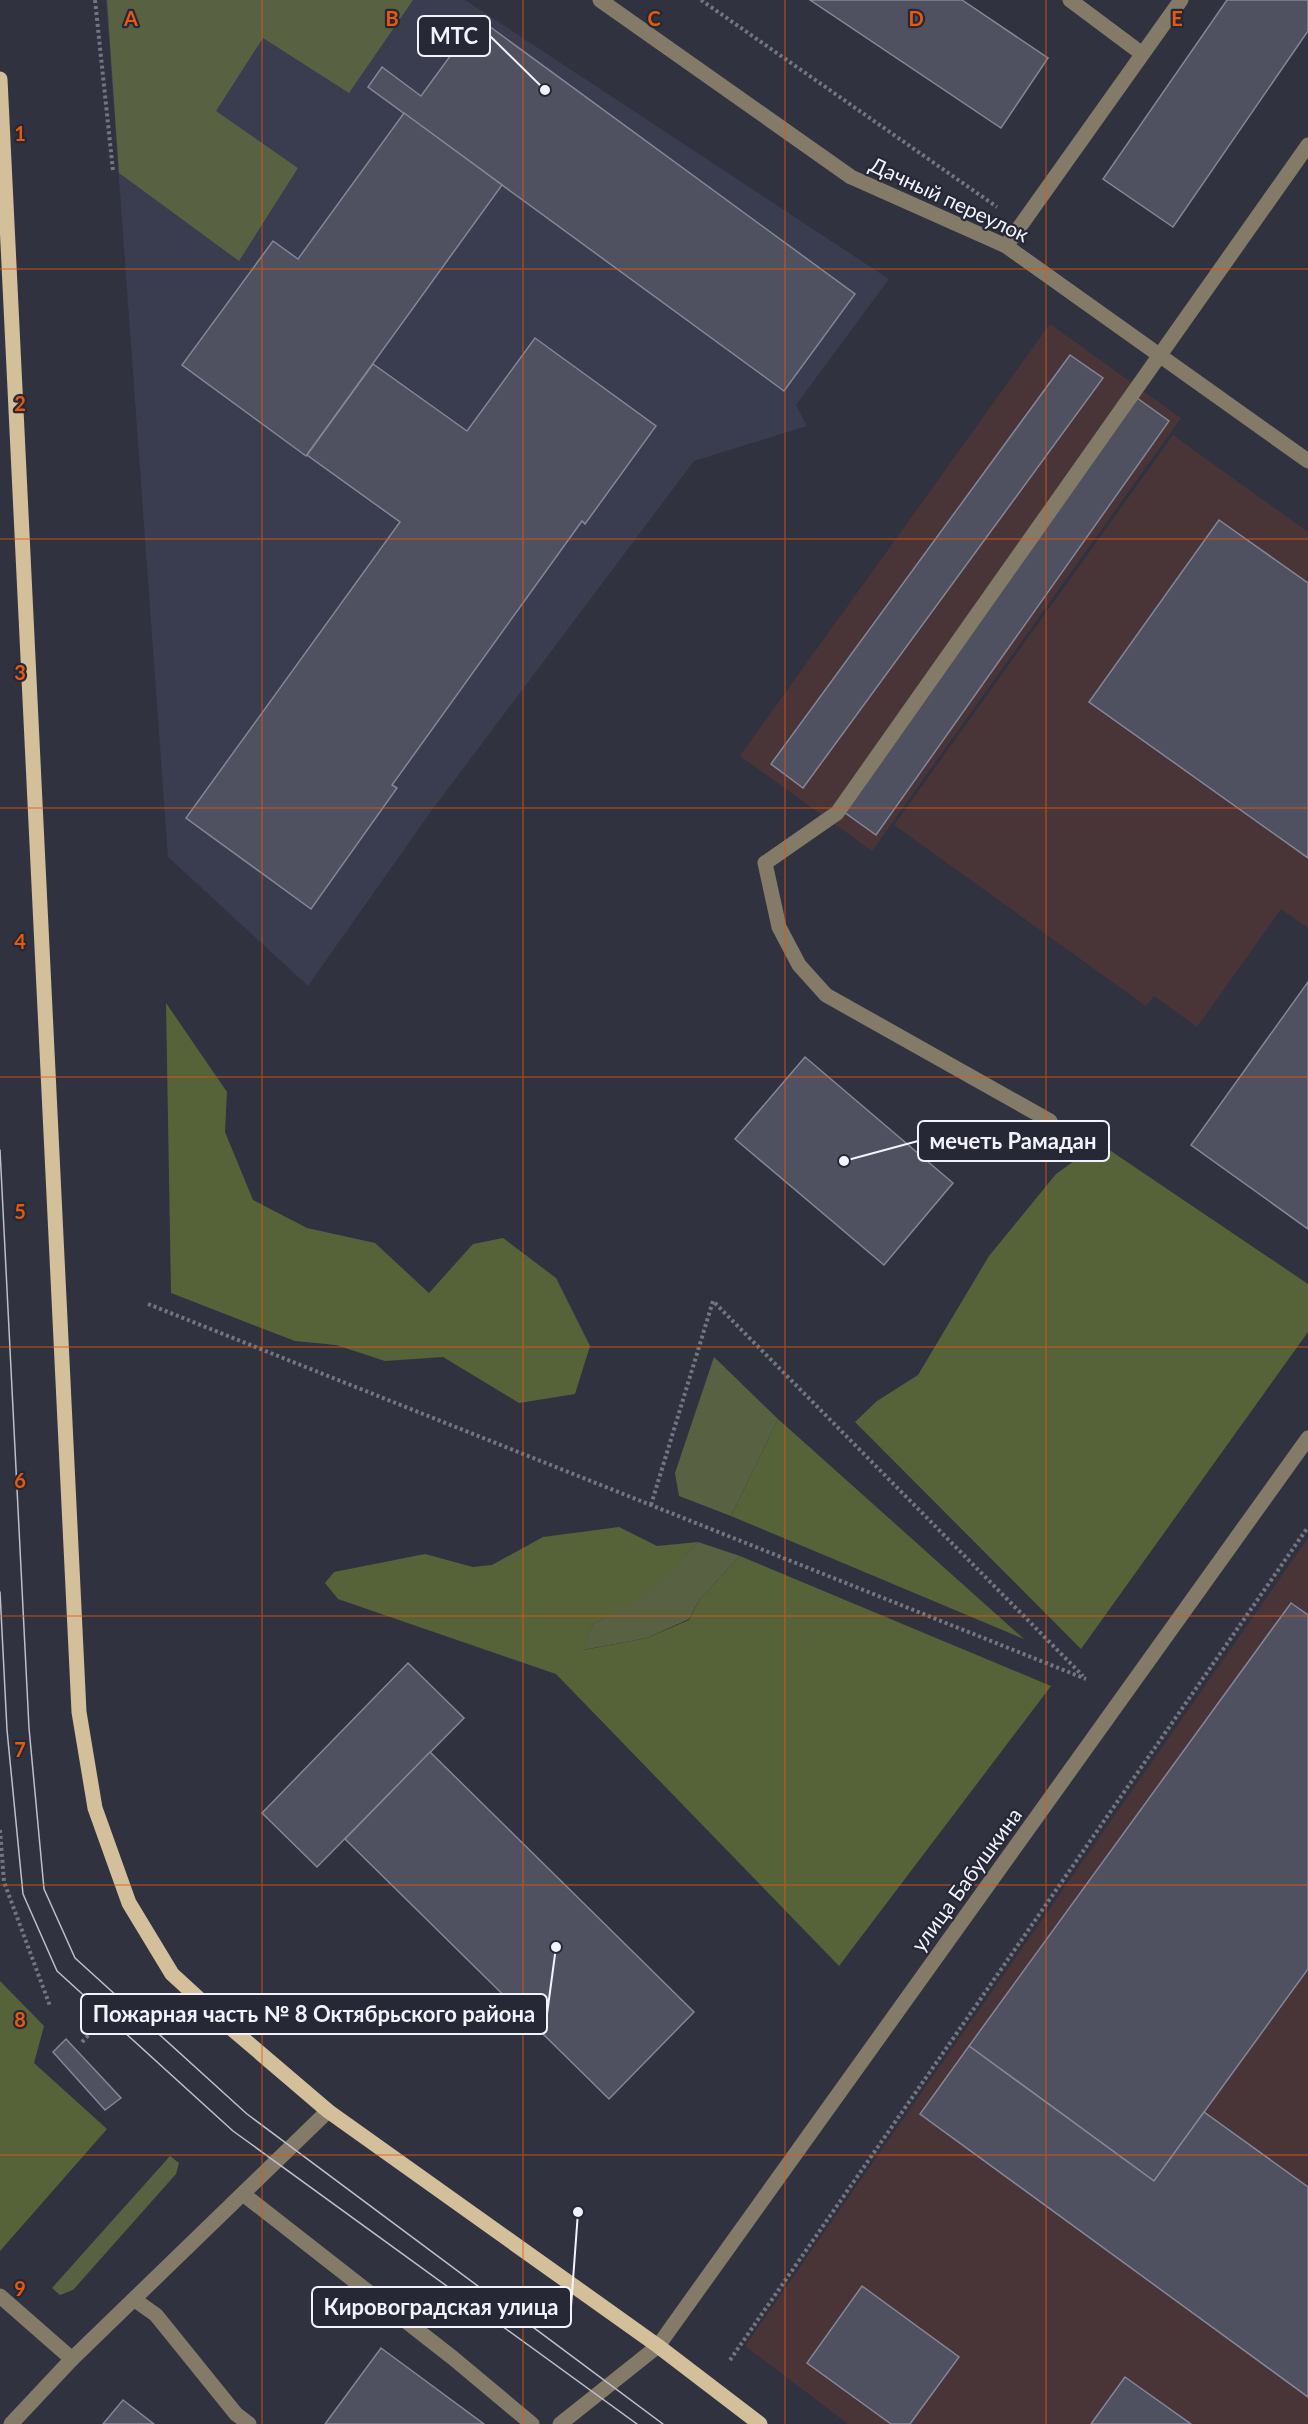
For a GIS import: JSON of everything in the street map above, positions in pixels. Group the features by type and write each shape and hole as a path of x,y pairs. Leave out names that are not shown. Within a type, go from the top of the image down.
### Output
{"main road":[{"path":"0,79 79,1712 95,1808 129,1903 172,1974 328,2111 658,2346 760,2424"}],"street":[{"name":"Дачный переулок","path":"600,0 851,177 1006,246 1308,461"},
{"path":"1070,0 1141,53"},
{"path":"1006,246 1141,53 1181,0"},
{"path":"1050,1121 826,995 799,966 779,927 765,863 837,813 1308,145"},
{"name":"улица Бабушкина","path":"560,2424 658,2346 1308,1438"},
{"path":"11,2424 72,2359 328,2111"},
{"path":"243,2194 444,2351 532,2424"},
{"path":"0,2296 72,2359"},
{"path":"135,2300 156,2315 236,2414 249,2424"}],"path":[{"path":"95,0 113,171"},
{"path":"148,1304 1086,1679 713,1301 651,1505"},
{"path":"730,2360 1308,1527"},
{"path":"0,1830 4,1882 50,2006"},
{"path":"82,2042 122,2000"}],"shaded area":[{"path":"106,0 465,0 889,279 796,405 807,426 694,461 432,810 308,986 168,857"},
{"path":"1050,324 1181,418 872,851 740,756"},
{"path":"1173,435 1308,532 1308,928 1281,909 1197,1027 1154,996 1146,1006 894,825"},
{"path":"1308,1538 1308,2424 848,2424 745,2346"}],"green space":[{"path":"107,0 413,0 349,93 263,38 216,111 298,168 239,261 119,173"},
{"path":"166,1003 227,1092 225,1132 253,1200 307,1228 375,1243 429,1293 473,1244 503,1238 556,1278 590,1346 575,1394 519,1403 443,1357 385,1361 336,1345 295,1341 171,1293"},
{"path":"1099,1143 1308,1284 1308,1332 1081,1649 855,1422 877,1401 918,1375 989,1256 1056,1174"},
{"path":"714,1357 778,1419 731,1516 679,1496 675,1473"},
{"path":"778,1419 1024,1639 731,1516"},
{"path":"619,1527 657,1546 698,1542 667,1576 631,1604 593,1624 584,1650 647,1638 689,1620 700,1599 740,1556 1051,1686 839,1966 556,1674 338,1599 325,1583 334,1572 425,1554 473,1567 492,1565 543,1537"},
{"path":"698,1542 740,1556 700,1599 689,1619 647,1638 583,1650 593,1624 650,1588"},
{"path":"0,1981 44,2026 34,2063 107,2129 0,2251"},
{"path":"170,2156 179,2163 176,2174 73,2290 60,2295 52,2288"}],"building":[{"path":"810,0 962,0 1048,58 1001,128"},
{"path":"1227,0 1308,0 1308,31 1173,227 1103,179"},
{"path":"478,18 855,294 784,391 368,87 382,67 421,96"},
{"path":"404,113 502,185 306,456 182,365 273,241 298,259"},
{"path":"535,338 656,426 585,524 582,521 392,785 397,788 311,909 186,818 400,522 307,455 373,364 467,431"},
{"path":"1070,355 1103,378 803,788 771,764"},
{"path":"1137,398 1169,421 876,835 844,812"},
{"path":"1219,520 1308,583 1308,858 1089,702"},
{"path":"1308,982 1308,1229 1191,1145"},
{"path":"805,1057 953,1183 884,1265 735,1139"},
{"path":"1291,1603 1308,1615 1308,1969 1154,2181 969,2046"},
{"path":"408,1663 464,1718 317,1867 262,1813"},
{"path":"430,1752 694,2012 609,2099 345,1839"},
{"path":"66,2039 121,2098 105,2110 53,2052"},
{"path":"969,2046 1154,2181 1204,2112 1308,2187 1308,2397 920,2114"},
{"path":"862,2286 959,2357 910,2424 891,2424 807,2363"},
{"path":"381,2348 484,2424 325,2424"},
{"path":"1125,2377 1191,2424 1091,2424"},
{"path":"123,2400 154,2424 103,2424"}],"tram line":[{"path":"0,1150 29,1728 44,1889 75,1958 247,2114 663,2424"},
{"path":"0,1592 7,1730 23,1894 57,1971 233,2131 637,2424"}],"place":[{"name":"МТС","path":"545,90"},
{"name":"мечеть Рамадан","path":"844,1161"},
{"name":"Пожарная часть № 8 Октябрьского района","path":"556,1947"},
{"name":"Кировоградская улица","path":"578,2212"}]}
